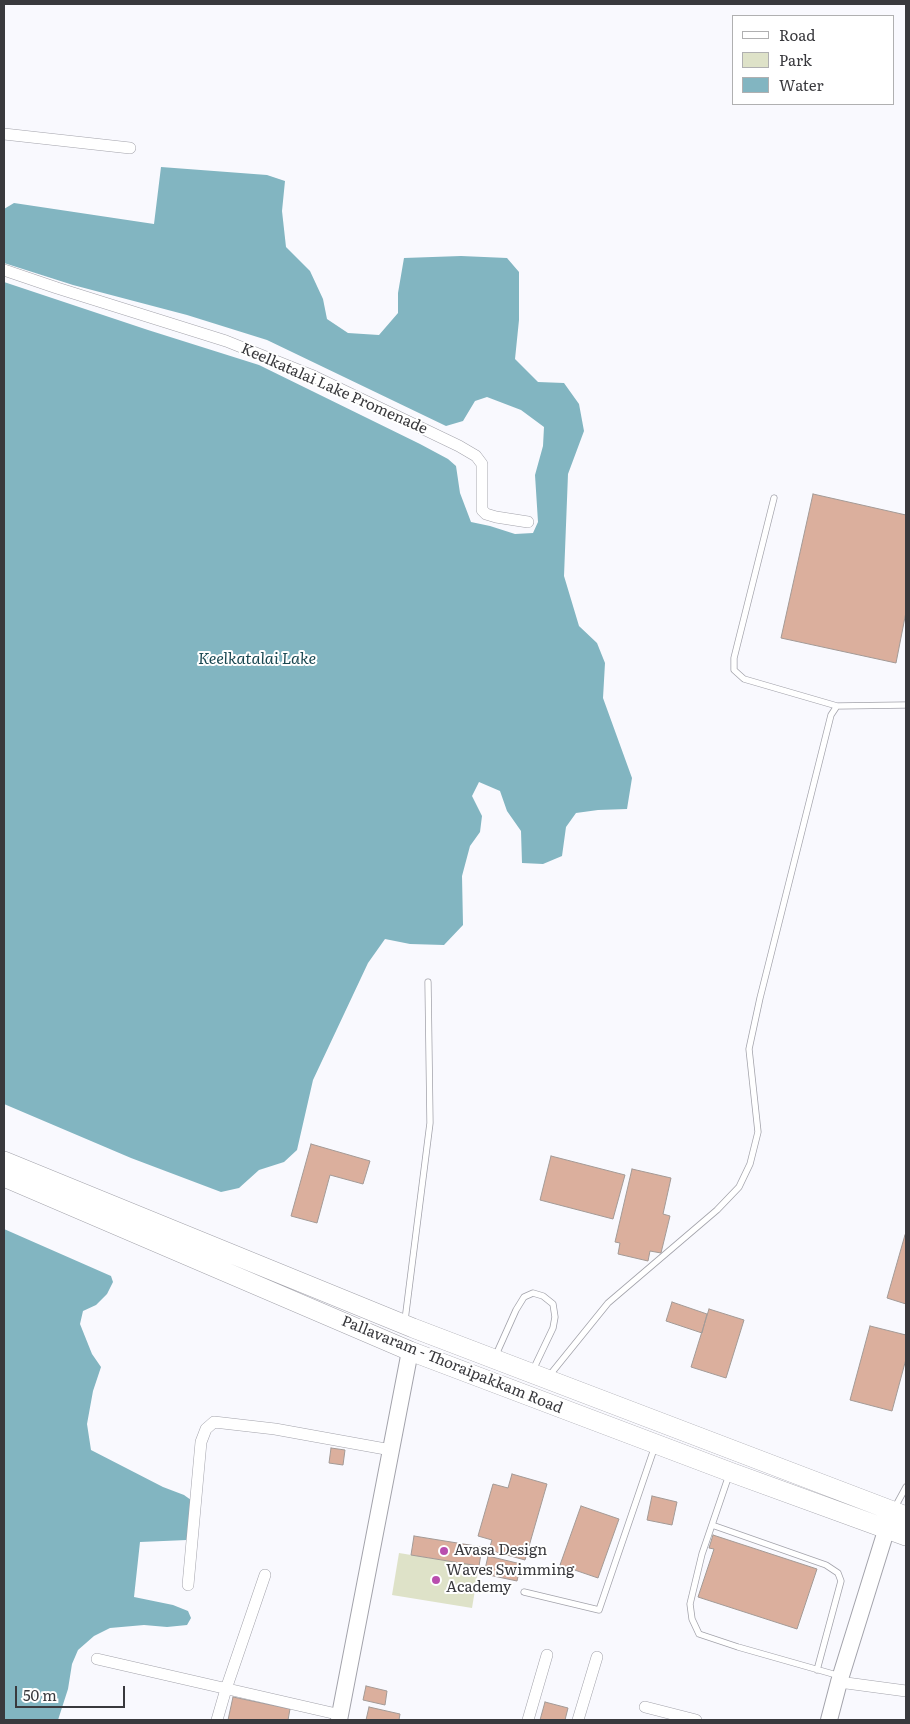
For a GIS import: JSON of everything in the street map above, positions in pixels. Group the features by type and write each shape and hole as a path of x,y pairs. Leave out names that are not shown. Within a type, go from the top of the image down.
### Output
{"main road":[{"name":"Pallavaram - Thoraipakkam Road","path":"4,1161 404,1325 539,1376 895,1519 906,1536"},
{"name":"Pallavaram - Thoraipakkam Road","path":"4,1177 410,1351 730,1472 895,1519"}],"street":[{"path":"4,134 130,148"},
{"name":"Keelkatalai Lake Promenade","path":"4,270 226,341 311,375 459,446 476,456 482,464 482,510 486,514 496,517 528,522"},
{"path":"97,1659 340,1717 410,1351"},
{"path":"188,1585 201,1442 206,1429 214,1422 275,1429 391,1450"},
{"path":"829,1720 840,1679 895,1519"},
{"path":"217,1720 265,1575"},
{"path":"528,1720 547,1655"},
{"path":"578,1720 597,1657"},
{"path":"840,1679 906,1691"},
{"path":"646,1707 696,1720"}],"lane":[{"path":"774,498 734,658 734,670 744,679 837,706 906,705"},
{"path":"539,1376 608,1303 717,1210 738,1187 750,1164 758,1132 749,1050 760,998 828,724 837,706"},
{"path":"404,1325 430,1122 428,982"},
{"path":"494,1359 516,1310 524,1297 533,1293 542,1296 553,1304 555,1317 539,1376"},
{"path":"524,1592 599,1610 656,1444"},
{"path":"730,1472 702,1554 690,1604 692,1618 699,1634 738,1648 817,1670 840,1679"},
{"path":"895,1519 906,1487"},
{"path":"712,1525 826,1565 838,1573 841,1581 817,1670"}],"green space":[{"name":"Waves Swimming Academy","path":"399,1553 479,1566 472,1608 392,1595"}],"water":[{"name":"Keelkatalai Lake","path":"161,167 267,175 285,181 282,211 286,247 310,271 323,299 327,319 348,333 379,335 398,313 398,293 404,258 461,256 507,258 519,272 519,320 515,359 538,382 564,383 579,404 584,431 568,474 564,576 579,626 597,643 605,663 603,698 632,778 627,809 576,813 566,827 562,856 543,864 522,863 521,831 507,811 500,791 479,782 472,796 482,816 480,832 470,846 462,876 463,925 444,945 410,944 385,939 368,963 313,1080 297,1150 284,1162 259,1170 239,1188 221,1192 131,1158 4,1104 4,282 259,365 420,444 448,459 456,466 460,493 471,522 515,534 533,533 538,522 535,475 543,446 544,427 521,410 487,397 475,401 463,421 446,426 267,340 187,315 73,285 4,263 4,209 14,203 154,224"},
{"path":"4,1229 111,1276 113,1282 107,1294 96,1305 83,1311 80,1324 92,1354 101,1367 93,1391 87,1424 91,1450 191,1500 187,1540 140,1542 134,1597 173,1605 188,1611 191,1618 187,1625 167,1627 144,1625 110,1628 94,1636 78,1650 72,1664 68,1689 58,1720 4,1720"}],"building":[{"path":"813,494 906,515 906,612 896,663 781,638"},
{"path":"311,1144 370,1161 363,1184 330,1175 317,1223 291,1216"},
{"path":"551,1156 625,1175 613,1219 540,1200"},
{"path":"632,1169 671,1178 663,1214 670,1216 661,1253 650,1251 648,1261 618,1254 620,1243 615,1242"},
{"path":"906,1235 906,1304 887,1298"},
{"path":"672,1302 707,1314 702,1333 666,1321"},
{"path":"709,1309 744,1320 726,1378 691,1367"},
{"path":"870,1326 906,1335 906,1359 892,1411 850,1400"},
{"path":"331,1448 345,1450 343,1465 329,1463"},
{"path":"512,1474 547,1484 525,1560 489,1550 492,1540 478,1536 493,1484 508,1488"},
{"path":"652,1496 677,1502 672,1525 647,1520"},
{"path":"581,1506 619,1519 598,1578 560,1565"},
{"path":"713,1535 817,1569 797,1629 698,1597 714,1549 709,1548"},
{"path":"414,1536 482,1547 479,1566 411,1555"},
{"path":"488,1556 521,1564 517,1581 484,1574"},
{"path":"366,1686 387,1691 385,1705 363,1700"},
{"path":"233,1697 290,1709 288,1720 228,1720"},
{"path":"545,1702 568,1708 565,1720 540,1720"},
{"path":"369,1707 400,1714 399,1720 366,1720"}],"place":[{"name":"Avasa Design","path":"444,1551"},
{"name":"Waves Swimming Academy","path":"436,1580"}]}
